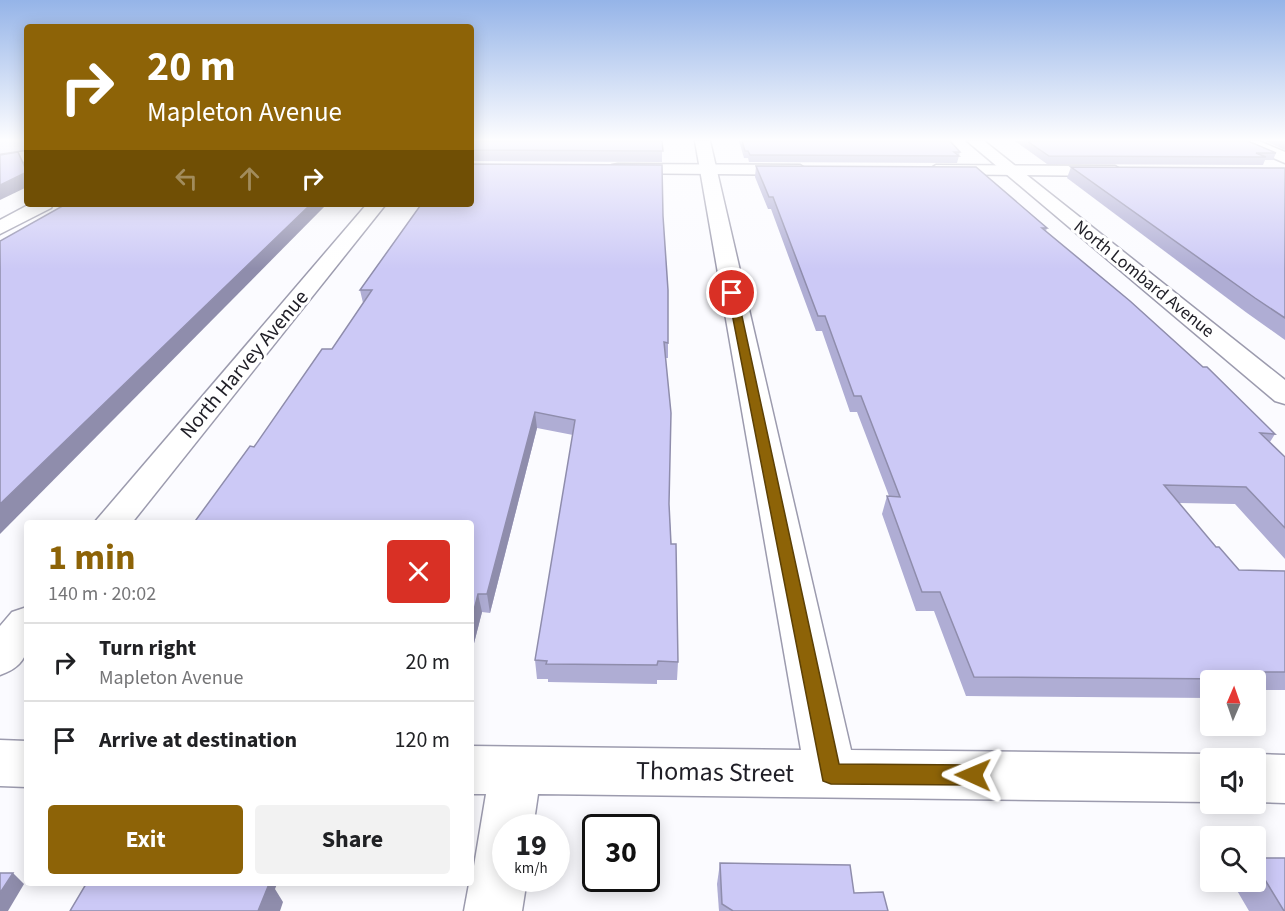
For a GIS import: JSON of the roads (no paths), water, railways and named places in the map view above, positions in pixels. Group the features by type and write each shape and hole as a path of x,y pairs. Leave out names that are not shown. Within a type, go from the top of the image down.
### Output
{"street":[{"path":"710,184 831,774"},
{"name":"North Lombard Avenue","path":"1025,184 1285,395"},
{"path":"0,228 38,207"},
{"name":"North Harvey Avenue","path":"114,520 375,207"},
{"path":"0,657 24,628"},
{"path":"0,764 24,764"},
{"path":"493,770 503,814"},
{"name":"Thomas Street","path":"493,770 1200,778"},
{"path":"1266,778 1285,778"},
{"path":"493,911 496,892"}]}
